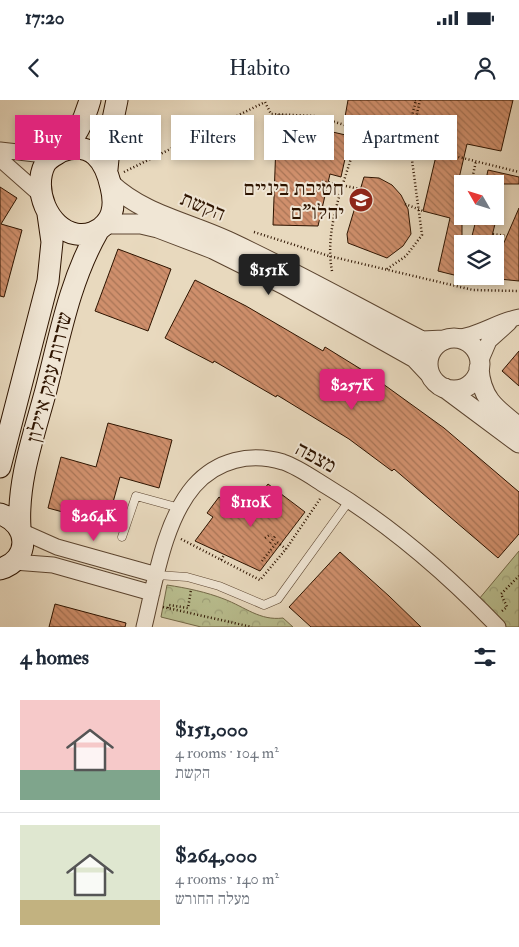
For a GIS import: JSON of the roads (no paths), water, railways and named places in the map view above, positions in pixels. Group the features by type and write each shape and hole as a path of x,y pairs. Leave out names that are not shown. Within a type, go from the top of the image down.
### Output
{"main road":[{"path":"80,124 90,100"},
{"path":"48,160 41,174 46,206 51,220 65,232 79,235 102,227 113,208 109,177 111,129 117,100"},
{"path":"80,150 91,152 100,160 109,177"},
{"name":"שדרות עמק איילון","path":"0,467 48,282 52,242 46,206"},
{"name":"שדרות עמק איילון","path":"6,570 22,547 20,492 69,298 78,270 102,227"},
{"path":"0,514 9,517 20,530"}],"street":[{"path":"0,150 15,151"},
{"path":"0,159 46,206"},
{"name":"הקשת","path":"109,177 134,203 218,236 260,256 422,341 448,339"},
{"name":"הקשת","path":"102,227 141,224 158,228 221,253 285,285 410,354 430,374"},
{"path":"518,318 467,337 448,339 432,351 428,367 430,374 436,382 519,443"},
{"path":"445,388 460,389 469,385 475,379 489,341 518,318"},
{"path":"448,339 460,339 473,346 480,365 480,383 485,396 519,427"},
{"name":"מצפה","path":"144,627 168,536 180,508 194,486 210,471 232,460 258,458 284,462 349,501 435,568 494,623"},
{"path":"20,530 58,547 157,575"},
{"path":"6,570 53,565 151,599"}],"lane":[{"path":"122,537 136,496 180,508"},
{"path":"157,575 193,578 219,586 264,605 278,599 349,501"}],"place":[{"name":"חטיבת ביניים יהלו\"ם","path":"361,200"}]}
